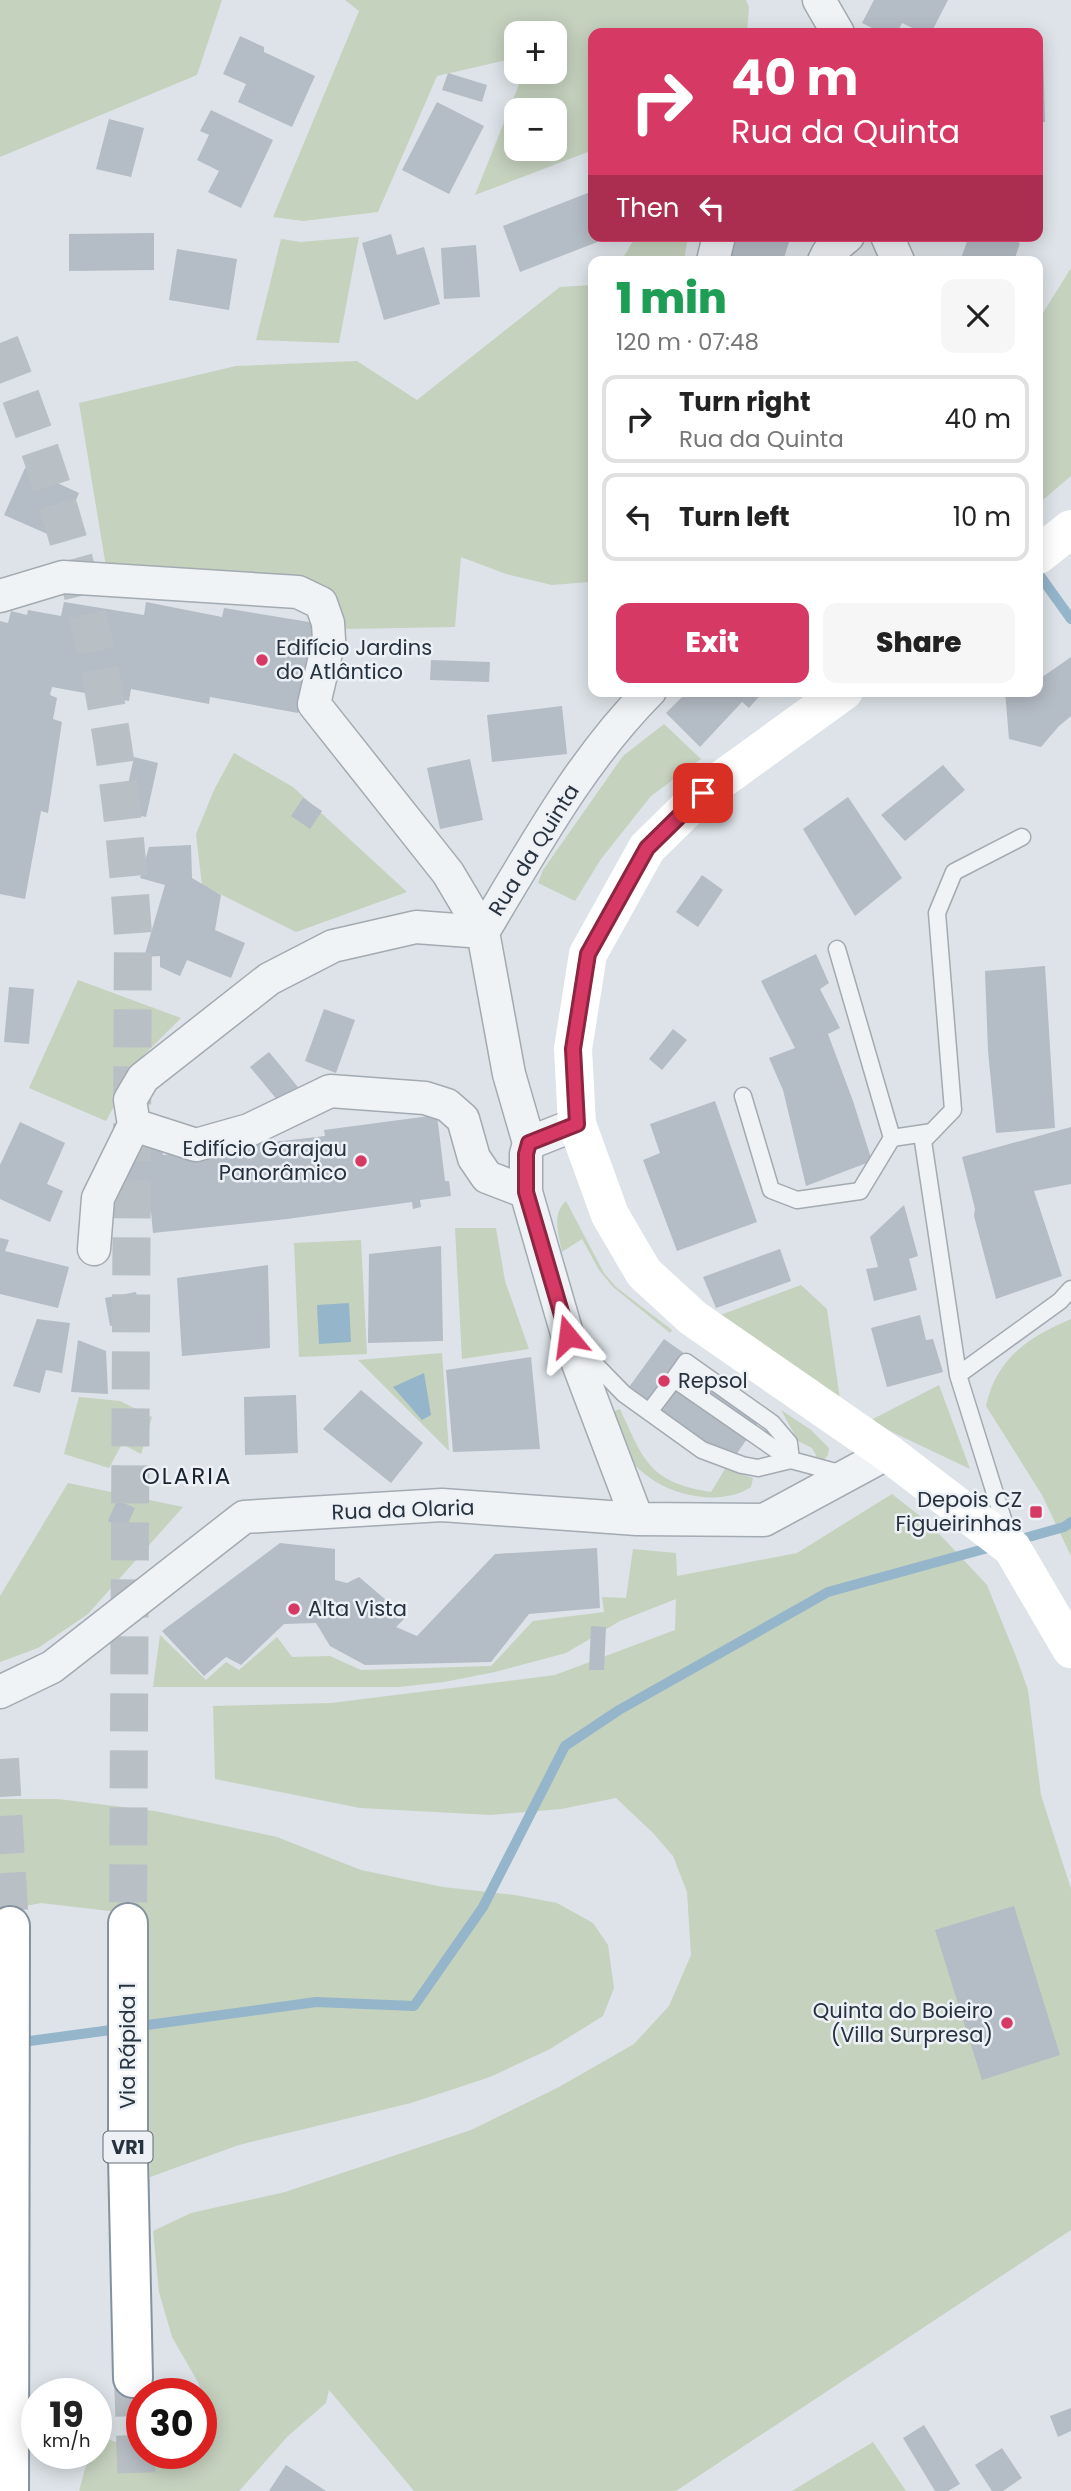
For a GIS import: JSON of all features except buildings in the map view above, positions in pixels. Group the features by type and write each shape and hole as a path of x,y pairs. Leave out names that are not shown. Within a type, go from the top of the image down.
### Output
{"main road":[{"path":"1043,551 1071,528"},
{"path":"836,697 703,793 647,848 588,954 573,1049 577,1124 610,1216 644,1273 693,1318 888,1453 1012,1548 1065,1638"},
{"name":"Via Rápida 1","path":"128,1923 133,2378"},
{"path":"9,2491 10,1926"}],"street":[{"path":"819,0 835,28"},
{"path":"826,256 841,242"},
{"path":"0,596 63,577 298,592 321,603 328,624 328,640 314,704 449,873 483,932"},
{"name":"Rua da Quinta","path":"529,1143 509,1074 483,932 557,811 598,751 645,697"},
{"path":"94,1249 98,1198 134,1125 130,1100 143,1078 270,979 333,946 416,927 483,932"},
{"path":"134,1125 196,1145 249,1130 330,1091 425,1098 447,1105 463,1119 474,1158 487,1177 526,1192"},
{"path":"577,1124 529,1143 526,1154 526,1192 568,1336 637,1519"},
{"name":"Rua da Olaria","path":"0,1692 52,1667 244,1517 442,1505 637,1519 764,1520 888,1453"}],"lane":[{"path":"1012,1548 958,1376 923,1142 953,1110 937,913 954,872 1022,837"},
{"path":"743,1096 771,1190 797,1200 860,1191 892,1138 837,949"},
{"path":"892,1138 932,1132"},
{"path":"958,1376 1067,1296"},
{"path":"568,1336 624,1394 702,1450 758,1468 791,1460"},
{"path":"649,1412 674,1379 791,1460 847,1475"},
{"path":"1065,1638 1071,1663"}],"green space":[{"path":"0,0 222,0 197,75 0,157"},
{"path":"345,0 746,0 749,7 747,28 588,28 588,152 567,160 567,98 514,98 519,84 567,84 567,21 504,21 504,61 437,76 378,212 303,221 273,217 359,11"},
{"path":"504,122 504,161 564,161 475,195"},
{"path":"359,237 339,343 256,340 281,239 301,242"},
{"path":"632,242 687,242 685,256 624,256"},
{"path":"1071,268 1071,476 1043,500 1043,313"},
{"path":"588,285 588,582 552,585 506,574 461,557 455,627 343,629 306,579 107,573 79,403 236,366 357,361 417,400 560,287"},
{"path":"664,724 701,759 651,796 601,859 575,901 538,883 543,870 623,756"},
{"path":"234,753 293,787 407,892 296,932 202,885 196,834 214,790"},
{"path":"78,980 181,1018 140,1059 106,1121 29,1088"},
{"path":"566,1201 604,1273 616,1287 672,1330 670,1333 613,1287 599,1270 582,1239 562,1252 557,1219 561,1206"},
{"path":"455,1228 496,1228 505,1281 529,1349 462,1359"},
{"path":"361,1240 367,1354 299,1357 294,1243"},
{"path":"801,1285 827,1309 842,1413 699,1323"},
{"path":"1071,1319 1071,1556 1042,1495 986,1406 998,1375 1016,1351 1041,1333"},
{"path":"442,1353 449,1451 358,1360"},
{"path":"939,1385 970,1469 869,1421"},
{"path":"79,1397 120,1401 152,1417 141,1454 122,1444 109,1468 64,1454"},
{"path":"620,1409 643,1455 661,1475 690,1488 711,1492 725,1469 753,1478 751,1487 736,1494 701,1497 665,1487 636,1466 626,1453 609,1413"},
{"path":"781,1410 811,1430 829,1448 828,1455 820,1464 814,1463 816,1455 812,1448 798,1441"},
{"path":"68,1483 183,1507 88,1614 38,1648 0,1662 0,1596"},
{"path":"892,1494 930,1524 987,1585 1017,1659 1028,1690 1041,1795 1071,1889 1071,2230 676,2491 414,2491 329,2390 326,2403 288,2436 239,2491 79,2491 85,2469 112,2469 112,2441 126,2446 126,2469 217,2469 217,2378 196,2378 172,2337 159,2292 153,2231 191,2213 285,2192 471,2130 559,2087 634,2044 669,2006 691,1955 687,1892 673,1856 616,1798 561,1809 491,1815 360,1808 215,1779 213,1706 331,1703 555,1675 675,1630 676,1599 620,1621 566,1653 495,1672 399,1687 153,1687 160,1635 206,1680 226,1662 239,1670 277,1637 292,1657 330,1656 361,1670 491,1666 533,1621 604,1612 602,1597 626,1598 633,1549 676,1553 677,1576 797,1553"},
{"path":"0,1799 58,1799 155,1811 277,1837 361,1870 443,1887 557,1903 593,1923 608,1945 614,1988 603,2016 550,2049 490,2077 411,2103 239,2145 150,2177 144,1915 41,1903 0,1911"},
{"path":"873,2442 906,2491 792,2491"}],"water":[{"path":"349,1303 351,1342 319,1344 317,1305"},
{"path":"424,1373 431,1415 422,1420 393,1387"}],"waterway":[{"path":"1043,580 1071,619"},
{"path":"1014,1541 1064,1527 1071,1522"},
{"path":"15,2043 316,2002 414,2006 483,1907 565,1746 619,1710 828,1592 995,1546"}],"tunnel":[{"path":"0,343 50,480 89,620 112,737 130,895 133,935 128,1923"},
{"path":"0,1759 10,1926"},
{"path":"136,2469 137,2491"}],"place":[{"name":"Edifício Jardins do Atlântico","path":"262,660"},
{"name":"Edifício Garajau Panorâmico","path":"361,1161"},
{"name":"Repsol","path":"664,1381"},
{"name":"Depois CZ Figueirinhas","path":"1036,1512"},
{"name":"Alta Vista","path":"294,1609"},
{"name":"Quinta do Boieiro (Villa Surpresa)","path":"1007,2023"}],"district":[{"name":"OLARIA","path":"187,1476"}],"route":[{"path":"568,1336 526,1192 526,1154 529,1143 577,1124 573,1049 588,954 647,848 703,793"}]}
